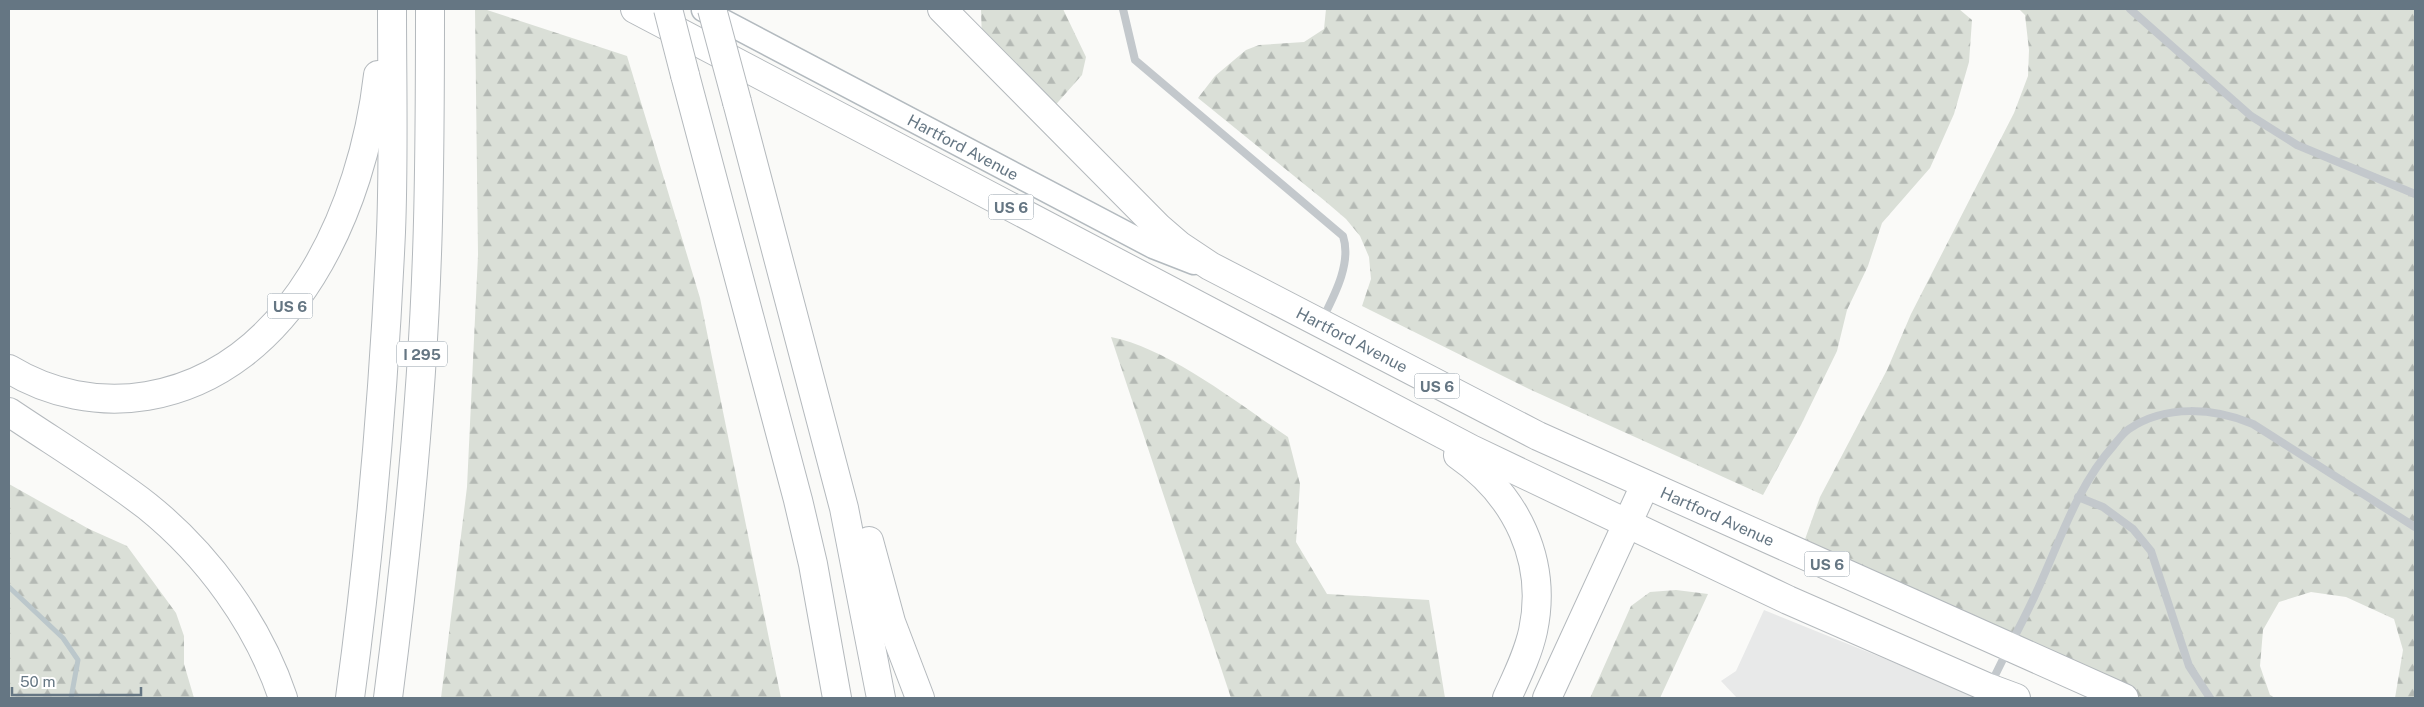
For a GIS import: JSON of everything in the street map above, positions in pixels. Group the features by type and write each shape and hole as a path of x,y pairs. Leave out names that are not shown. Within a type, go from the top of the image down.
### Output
{"highway":[{"name":"US 6","path":"9,369 51,389 75,395 105,399 133,398 168,391 208,376 230,363 263,335 305,286 329,245 346,209 357,178 372,117 384,9"},
{"path":"350,698 372,508 384,357 391,221 392,9"},
{"name":"I 295","path":"388,698 404,571 420,382 429,192 430,9"},
{"name":"Hartford Avenue","path":"635,9 1498,463 1988,693 2016,698"},
{"path":"668,9 798,500 837,698"},
{"path":"712,9 844,508 881,698"},
{"name":"US 6","path":"942,9 1158,227 1189,252 1234,279"},
{"name":"Hartford Avenue","path":"1234,279 1511,424 2124,698"},
{"path":"790,299 847,464 891,622 920,698"},
{"path":"1387,406 1462,458 1487,478 1507,501 1524,530 1536,579 1536,614 1529,648 1507,698"},
{"path":"9,412 124,489 147,506 188,543 219,580 242,614 261,648 283,698"},
{"path":"1547,698 1645,485"}],"main road":[{"name":"Hartford Avenue","path":"700,9 1154,247 1234,279"}],"lane":[{"path":"1123,9 1135,60 1343,236 1347,247 1342,271 1320,324"},
{"path":"2130,9 2251,116 2297,145 2415,194"},
{"path":"1988,693 2009,646 2033,600 2078,497 2099,462 2128,429 2163,414 2198,411 2224,414 2253,424 2415,526"},
{"path":"2078,497 2103,507 2134,529 2151,551 2189,666 2210,698"}],"shaded area":[{"path":"1764,610 1982,698 1737,698 1721,681 1736,671"}],"green space":[{"path":"475,9 484,9 627,56 700,298 781,698 441,698 467,487 478,255"},
{"path":"981,9 1063,9 1086,57 1082,75 1051,110 982,42"},
{"path":"1326,9 1959,9 1972,20 1969,62 1954,114 1930,168 1882,223 1868,266 1847,310 1837,351 1801,425 1763,495 1529,389 1362,306 1371,279 1369,257 1360,236 1346,219 1325,201 1198,98 1215,76 1246,50 1259,45 1304,42 1324,29"},
{"path":"2019,9 2415,9 2415,698 2395,698 2403,650 2394,619 2346,597 2311,592 2279,602 2263,630 2260,666 2270,695 2275,698 2113,698 1803,545 1820,497 1887,370 1911,314 2014,113 2028,76 2029,50 2025,15"},
{"path":"1111,337 1133,343 1179,365 1288,437 1300,484 1296,542 1327,594 1429,600 1445,698 1231,698"},
{"path":"9,484 89,529 127,546 176,613 184,636 184,664 194,698 9,698"},
{"path":"1676,590 1708,594 1660,698 1590,698 1631,606 1650,592"}],"waterway":[{"path":"9,587 63,638 78,660 71,698"}]}
